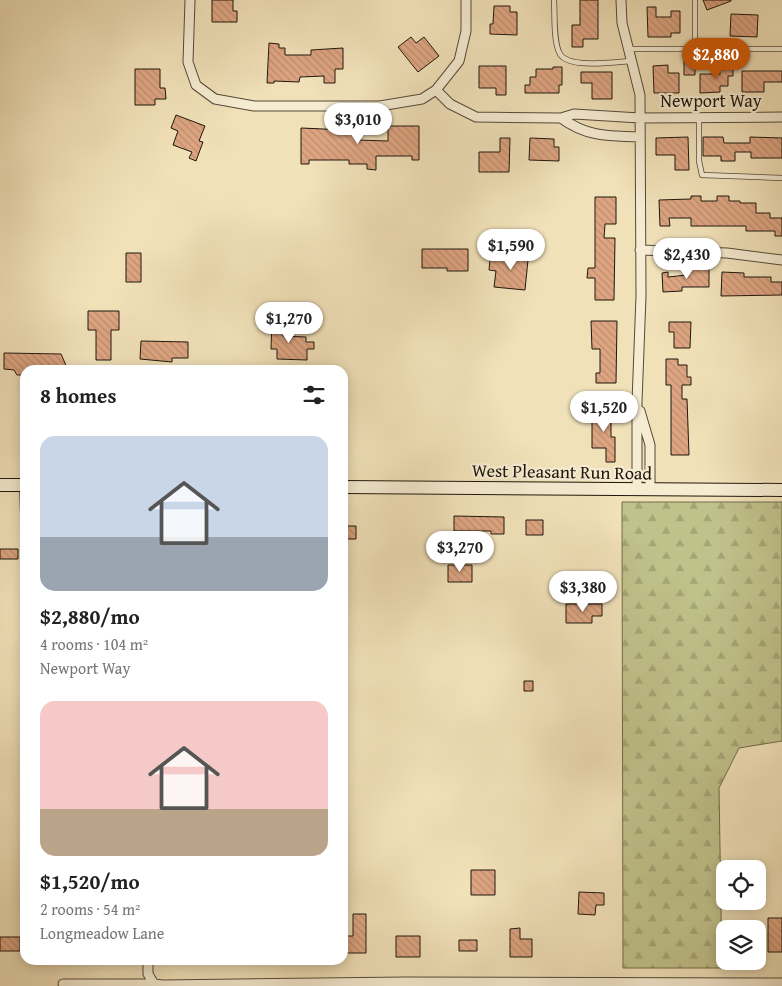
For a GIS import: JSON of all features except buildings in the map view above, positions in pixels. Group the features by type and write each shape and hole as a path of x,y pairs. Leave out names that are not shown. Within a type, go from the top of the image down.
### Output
{"main road":[{"path":"0,485 20,485"},
{"name":"West Pleasant Run Road","path":"348,487 782,490"}],"street":[{"path":"190,0 188,62 196,85 215,99 254,106 380,106 422,99 436,90 459,61 466,31 466,0"},
{"path":"622,0 622,23 640,95 637,490"},
{"name":"Newport Way","path":"436,90 450,104 476,117 561,118 574,114 640,118 782,117"},
{"path":"590,133 591,116"},
{"path":"561,118 571,125 602,136 640,137"},
{"path":"640,250 728,253 782,260"},
{"path":"637,402 650,445 650,490"},
{"path":"148,965 148,974 154,984"},
{"path":"63,984 164,985 405,982 782,983"}],"lane":[{"path":"554,0 557,46 562,57 576,63 632,61"},
{"path":"694,0 695,49"},
{"path":"628,48 782,49"},
{"path":"699,118 699,161 702,176 782,178"}],"green space":[{"path":"622,502 782,502 782,741 739,748 719,788 720,860 716,860 716,910 721,910 721,920 716,920 716,968 623,968"}]}
